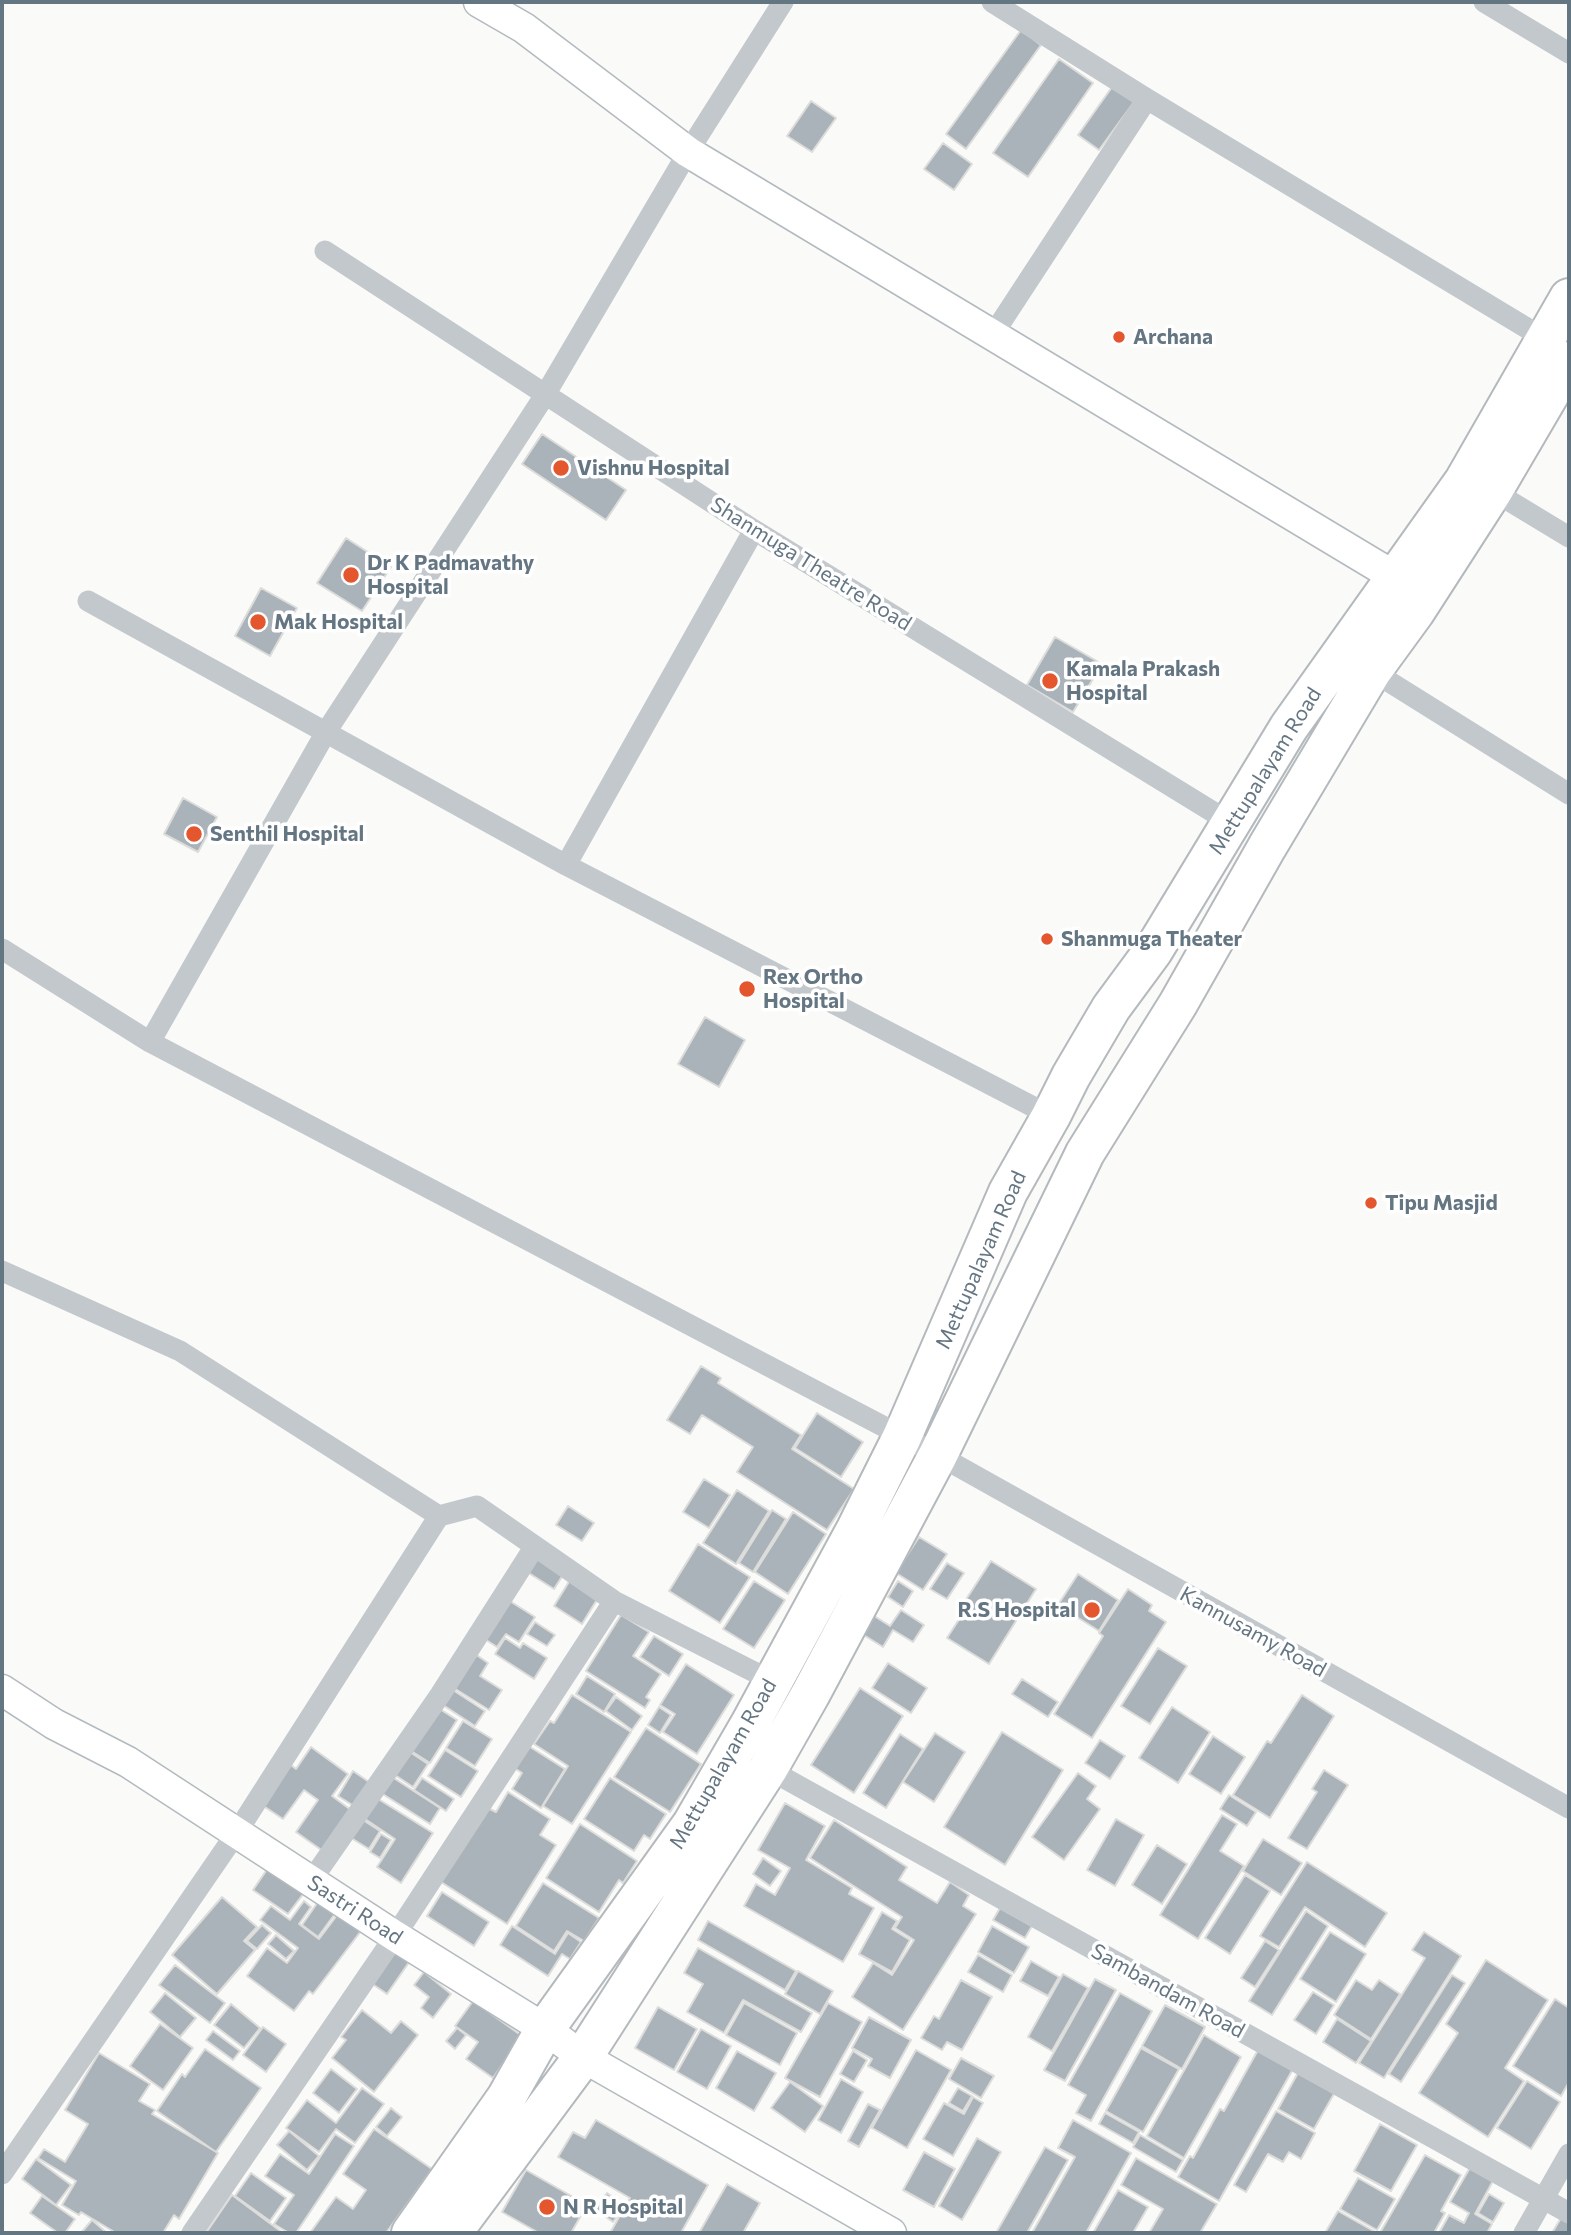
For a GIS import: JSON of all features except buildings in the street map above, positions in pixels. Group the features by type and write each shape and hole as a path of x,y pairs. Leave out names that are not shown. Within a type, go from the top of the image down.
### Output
{"highway":[{"name":"Mettupalayam Road","path":"411,2233 506,2098 545,2029 692,1824 750,1724 856,1529 902,1437 1008,1192 1111,1008 1153,951 1289,727 1493,491 1557,350 1569,298"},
{"name":"Mettupalayam Road","path":"452,2233 583,2057 768,1769 938,1455 1085,1153 1178,1004 1267,847 1372,671 1415,612 1410,587 1464,481 1557,350"}],"main road":[{"path":"479,2 523,28 688,152 1410,587"},
{"name":"Sastri Road","path":"2,1670 91,1730 128,1762"},
{"name":"Sastri Road","path":"2,1690 54,1724 128,1762 395,1936 545,2029 583,2057 891,2233"}],"street":[{"path":"150,1042 326,732 545,395 688,152 783,2"},
{"path":"992,2 1557,350"},
{"path":"1483,2 1569,53"},
{"path":"992,336 1147,99"},
{"name":"Shanmuga Theatre Road","path":"325,251 754,530 1231,823"},
{"path":"1493,491 1569,537"},
{"path":"566,865 754,530"},
{"path":"88,601 566,865 1051,1116"},
{"path":"1372,671 1569,794"},
{"name":"Kannusamy Road","path":"2,949 150,1042 938,1455 1569,1808"},
{"path":"2,1271 180,1352 439,1516"},
{"path":"2,2174 237,1832 439,1516 477,1506 614,1601 772,1681"},
{"path":"311,1881 440,1695 535,1546"},
{"path":"192,2233 395,1936 614,1601"},
{"name":"Sambandam Road","path":"768,1769 1569,2213"},
{"path":"1524,2233 1569,2154"}],"place":[{"name":"Archana","path":"1119,337"},
{"name":"Vishnu Hospital","path":"561,468"},
{"name":"Dr K Padmavathy Hospital","path":"351,575"},
{"name":"Mak Hospital","path":"258,622"},
{"name":"Kamala Prakash Hospital","path":"1050,681"},
{"name":"Senthil Hospital","path":"194,834"},
{"name":"Shanmuga Theater","path":"1047,939"},
{"name":"Rex Ortho Hospital","path":"747,989"},
{"name":"Tipu Masjid","path":"1371,1203"},
{"name":"R.S Hospital","path":"1092,1610"},
{"name":"N R Hospital","path":"547,2207"}]}
